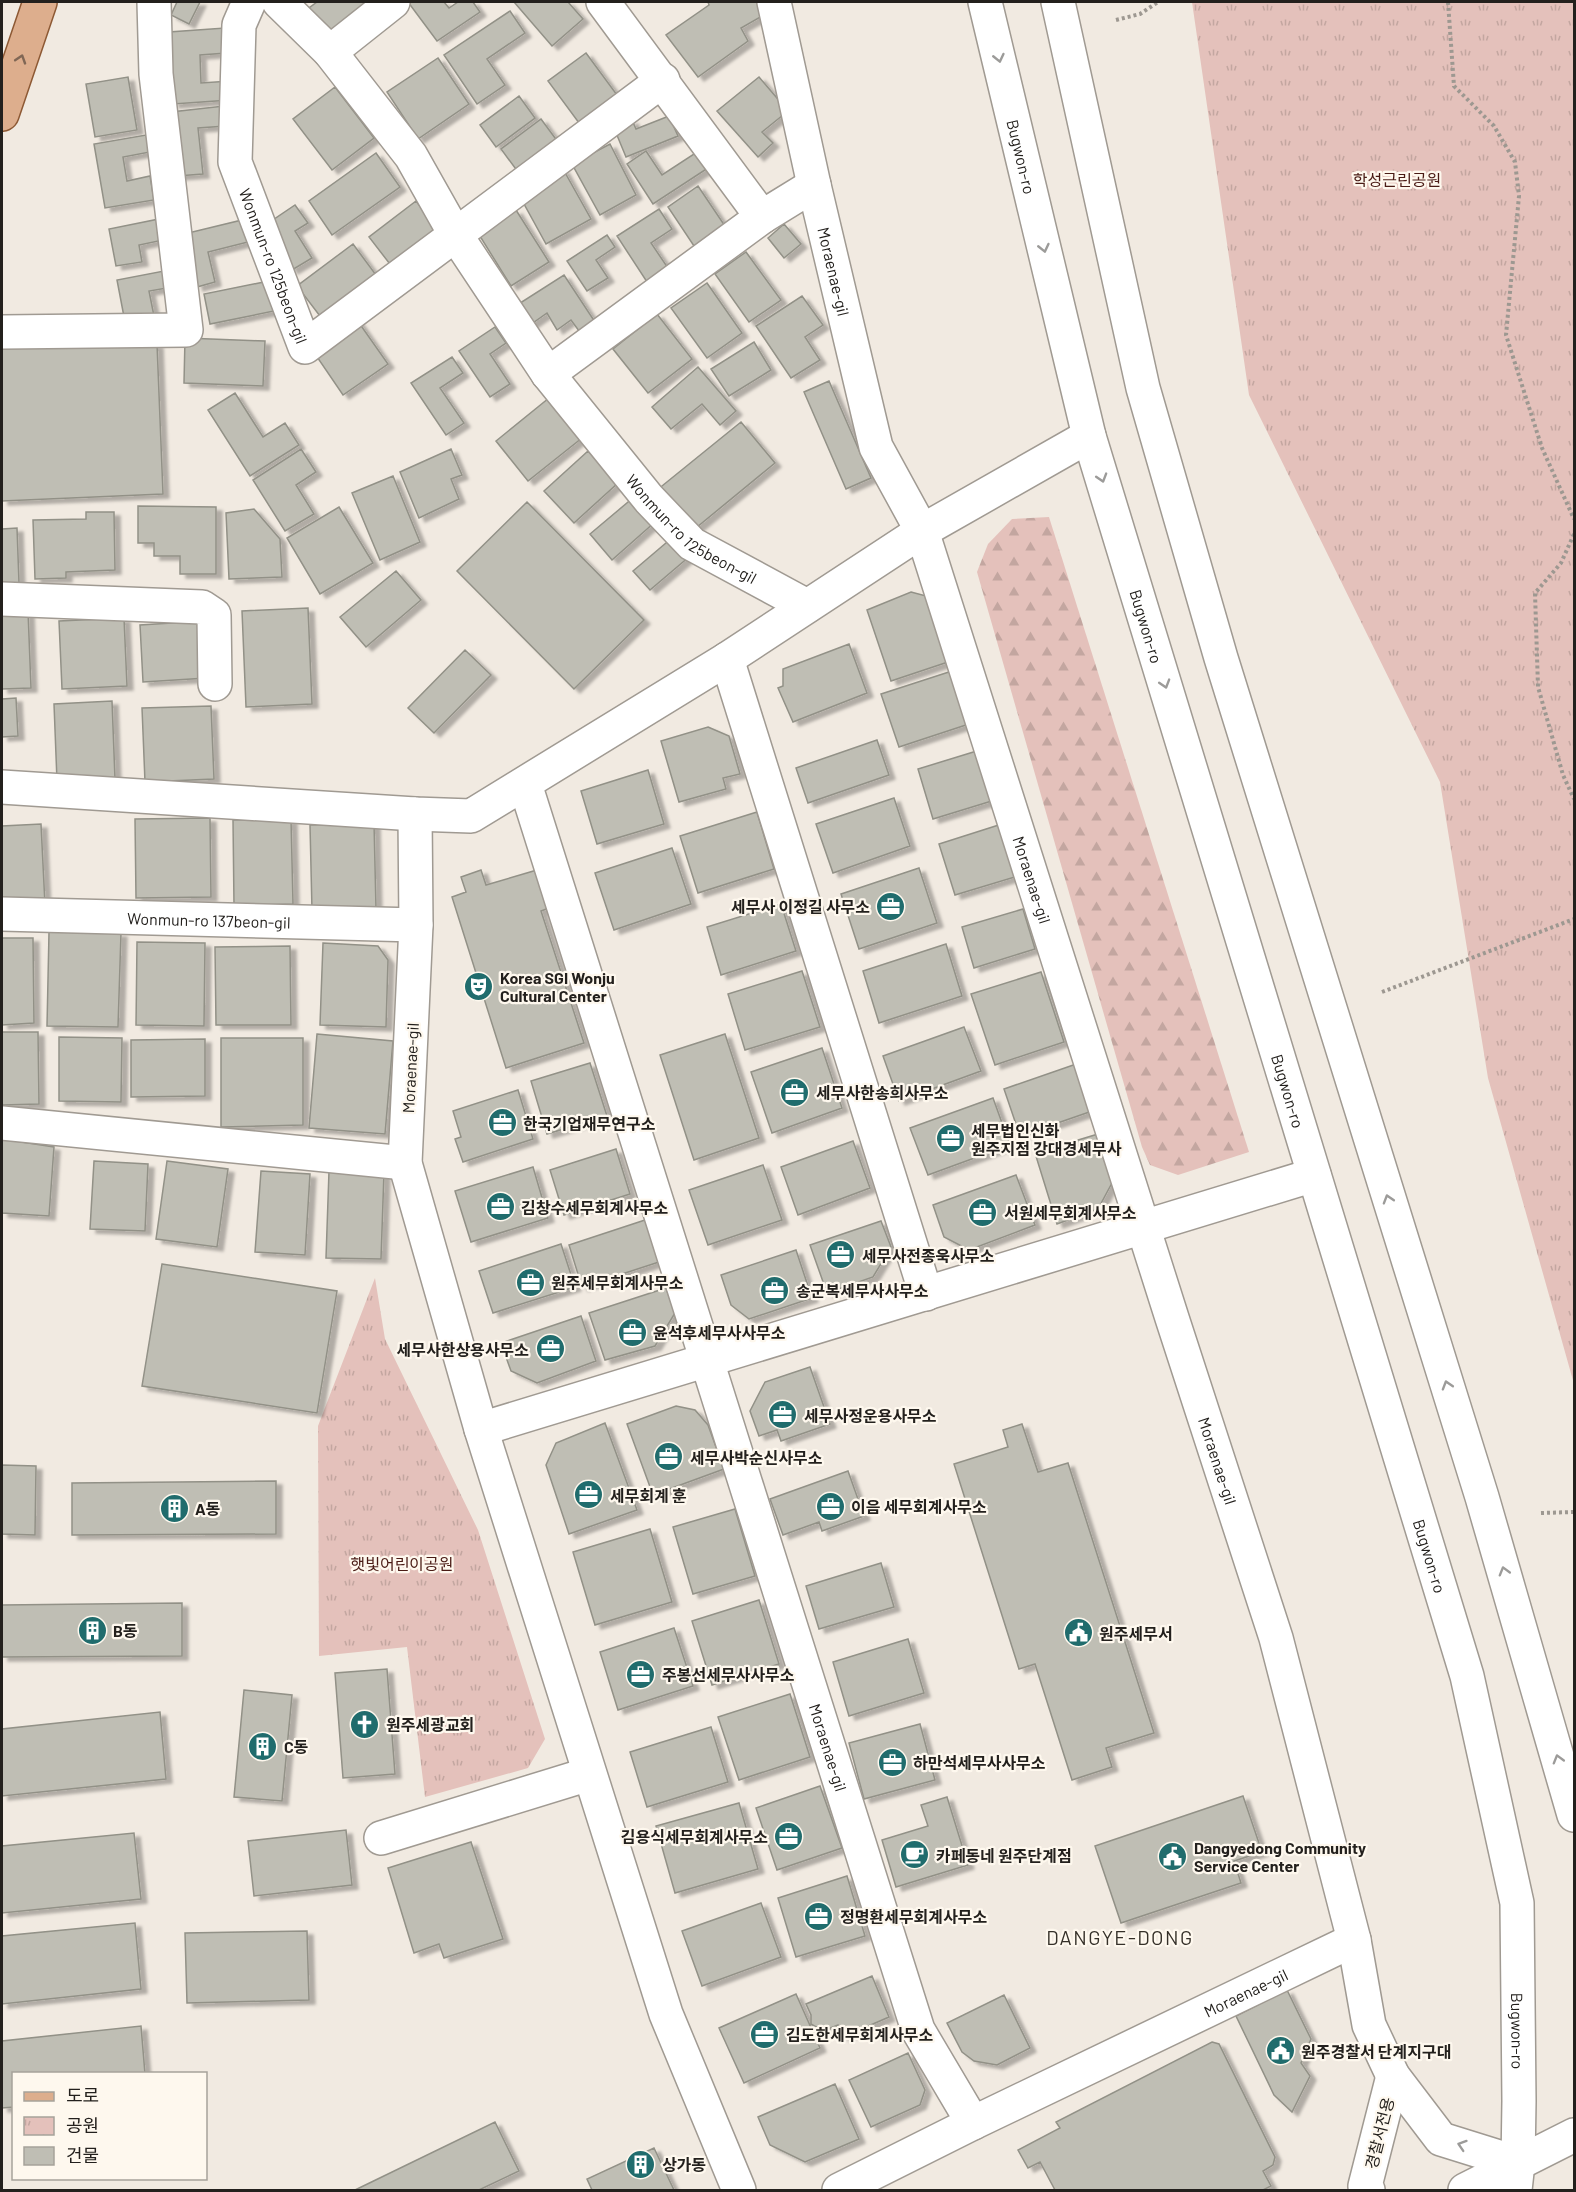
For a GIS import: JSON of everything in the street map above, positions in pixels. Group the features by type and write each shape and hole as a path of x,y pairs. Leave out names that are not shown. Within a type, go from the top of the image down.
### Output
{"main road":[{"path":"2,114 40,2"}],"street":[{"path":"2,332 186,330 156,74 154,2"},
{"name":"Wonmun-ro 125beon-gil","path":"249,2 239,25 235,162 305,347 663,80"},
{"name":"Wonmun-ro 125beon-gil","path":"279,2 330,52 411,156 455,234 548,374 649,500 692,544 807,606"},
{"path":"330,52 393,2"},
{"path":"603,2 663,80 762,217"},
{"name":"Moraenae-gil","path":"774,2 814,185 876,447 922,531 1276,1638 1354,1940 1369,2025 1393,2076 1441,2139 1516,2177"},
{"name":"Bugwon-ro","path":"985,2 1089,436 1467,1676 1517,1903 1516,2177"},
{"path":"1058,2 1143,388 1221,658 1482,1497 1575,1815"},
{"path":"548,374 762,217 814,185"},
{"path":"2,787 471,816 727,659 922,531 1089,436"},
{"path":"2,599 202,607 214,615 215,684"},
{"path":"727,659 926,1293"},
{"name":"Moraenae-gil","path":"525,784 918,2030 973,2123"},
{"name":"Moraenae-gil","path":"416,814 416,925 405,1163 481,1429 666,2014 739,2190"},
{"name":"Wonmun-ro 137beon-gil","path":"2,914 416,925"},
{"path":"2,1123 405,1163"},
{"path":"481,1429 1314,1175"},
{"path":"381,1838 589,1774"},
{"name":"Moraenae-gil","path":"839,2190 1354,1940"},
{"name":"경찰서전용","path":"1368,2190 1365,2186 1393,2076"},
{"path":"1465,2190 1516,2177 1575,2135"}],"path":[{"path":"1116,20 1140,14 1158,2"},
{"path":"1448,2 1454,86 1494,126 1515,162 1519,196 1506,334 1542,448 1575,519"},
{"path":"1575,534 1561,563 1535,593 1538,687 1563,775 1575,799"},
{"path":"1382,992 1575,919"},
{"path":"1541,1513 1575,1512"}],"green space":[{"name":"학성근린공원","path":"1192,2 1574,2 1574,1384 1488,1078 1440,782 1249,395"},
{"path":"1049,517 1249,1152 1178,1175 1150,1165 1142,1147 977,572 988,544 1012,519"},
{"name":"햇빛어린이공원","path":"375,1278 385,1339 478,1530 545,1739 528,1768 425,1797 407,1647 319,1656 318,1426"}],"building":[{"path":"177,2 200,2 189,24 171,15"},
{"path":"317,2 369,2 329,33 309,8"},
{"path":"408,2 444,2 449,8 458,2 473,2 480,12 437,41"},
{"path":"514,2 568,2 583,19 552,46"},
{"path":"708,2 759,2 764,15 741,28 748,41 698,77 666,35 709,5"},
{"path":"510,11 525,33 487,59 505,85 477,104 444,55"},
{"path":"225,28 227,53 200,55 201,83 230,81 230,100 173,104 169,32"},
{"path":"586,53 620,99 582,127 548,81"},
{"path":"438,58 469,104 418,139 387,92"},
{"path":"128,77 137,130 95,137 86,84"},
{"path":"759,77 788,111 762,132 773,143 758,157 717,111"},
{"path":"335,87 374,138 332,170 293,119"},
{"path":"519,96 535,118 496,147 480,125"},
{"path":"224,106 226,126 198,128 203,174 177,176 171,112"},
{"path":"669,116 678,136 626,157 614,128 632,120 636,129"},
{"path":"541,119 561,146 521,176 501,149"},
{"path":"146,135 150,152 123,157 127,181 150,176 154,200 105,208 94,144"},
{"path":"610,144 636,195 600,215 572,164"},
{"path":"646,151 662,175 697,152 708,168 653,204 627,164"},
{"path":"376,153 400,187 332,235 309,201"},
{"path":"563,169 591,219 546,244 518,193"},
{"path":"698,186 727,229 696,249 668,207"},
{"path":"416,201 440,232 393,268 369,237"},
{"path":"295,205 308,223 295,231 312,258 292,270 264,226"},
{"path":"659,209 672,229 651,243 670,271 649,285 617,236"},
{"path":"516,210 549,262 511,286 478,233"},
{"path":"164,218 168,239 139,245 142,262 116,266 109,229"},
{"path":"242,220 248,242 208,252 215,282 197,287 184,234"},
{"path":"784,224 801,244 784,258 768,238"},
{"path":"607,235 615,247 596,260 608,278 587,291 567,261"},
{"path":"353,244 379,279 323,320 297,286"},
{"path":"746,252 781,300 749,322 715,274"},
{"path":"169,270 173,287 149,291 154,316 125,322 117,280"},
{"path":"564,275 597,325 582,335 571,320 557,330 547,313 530,325 517,305"},
{"path":"269,281 274,311 210,324 204,294"},
{"path":"707,283 742,333 707,358 671,308"},
{"path":"802,296 823,325 805,337 820,360 791,378 756,326"},
{"path":"657,314 692,359 648,393 613,349"},
{"path":"357,320 388,364 343,395 313,351"},
{"path":"495,327 506,343 490,354 510,384 490,397 459,351"},
{"path":"185,338 265,341 263,386 184,383"},
{"path":"2,341 157,344 163,494 2,501"},
{"path":"754,342 771,370 729,396 711,369"},
{"path":"452,357 463,373 440,388 464,423 446,435 411,383"},
{"path":"698,367 736,411 720,425 702,404 671,429 652,407"},
{"path":"829,381 871,478 846,489 804,392"},
{"path":"235,393 263,437 285,423 299,445 250,476 208,410"},
{"path":"549,398 582,438 528,481 496,441"},
{"path":"741,422 775,463 691,532 657,490"},
{"path":"301,449 316,472 296,485 314,514 285,531 253,480"},
{"path":"451,449 462,475 451,479 459,499 419,518 400,472"},
{"path":"588,451 618,483 574,523 544,491"},
{"path":"393,476 420,542 380,560 352,493"},
{"path":"634,497 655,522 612,560 590,534"},
{"path":"527,502 644,620 574,689 457,571"},
{"path":"138,506 216,507 216,574 180,574 180,556 154,556 154,543 138,543"},
{"path":"339,507 373,563 320,594 287,538"},
{"path":"254,509 280,539 282,577 229,579 226,513"},
{"path":"86,512 114,512 115,570 66,572 66,578 35,579 33,520 86,519"},
{"path":"17,528 19,583 2,584 2,529"},
{"path":"673,537 690,556 650,590 633,571"},
{"path":"396,571 421,600 366,647 340,617"},
{"path":"911,592 930,597 951,661 891,681 867,610"},
{"path":"308,608 312,704 246,707 242,611"},
{"path":"28,611 31,688 2,689 2,612"},
{"path":"124,618 127,686 62,689 59,621"},
{"path":"204,621 207,678 143,682 140,625"},
{"path":"849,644 867,693 793,722 778,688 783,686 783,669"},
{"path":"465,650 491,675 434,733 408,708"},
{"path":"955,670 972,723 899,747 881,694"},
{"path":"16,698 18,736 2,737 2,699"},
{"path":"112,701 115,779 57,781 54,704"},
{"path":"211,706 214,779 145,782 142,708"},
{"path":"708,727 729,736 740,774 723,778 726,789 679,802 661,741"},
{"path":"877,740 889,775 808,803 796,768"},
{"path":"980,750 995,800 933,819 918,769"},
{"path":"648,770 664,824 597,844 581,791"},
{"path":"894,798 910,846 833,873 816,824"},
{"path":"757,812 774,869 698,893 680,836"},
{"path":"210,818 211,897 136,898 135,819"},
{"path":"291,819 293,904 234,906 233,820"},
{"path":"374,823 376,909 312,911 310,825"},
{"path":"1005,823 1021,875 955,895 939,844"},
{"path":"41,824 45,905 2,907 2,826"},
{"path":"672,848 691,904 614,930 595,873"},
{"path":"919,868 937,923 859,949 841,894"},
{"path":"481,870 486,885 537,870 549,908 541,911 584,1043 506,1068 452,897 466,892 461,877"},
{"path":"781,904 796,951 721,975 707,927"},
{"path":"1023,909 1035,949 974,968 962,927"},
{"path":"49,932 121,933 118,1027 47,1026"},
{"path":"2,938 33,938 34,1023 2,1025"},
{"path":"137,942 205,943 204,1026 136,1025"},
{"path":"323,943 378,946 388,960 386,1027 320,1025"},
{"path":"946,944 962,996 879,1023 863,971"},
{"path":"290,946 291,1025 216,1025 215,947"},
{"path":"802,971 820,1027 745,1050 728,994"},
{"path":"1041,972 1064,1042 995,1065 971,994"},
{"path":"964,1027 981,1071 899,1101 883,1056"},
{"path":"2,1032 38,1032 39,1104 2,1105"},
{"path":"317,1034 393,1041 385,1134 309,1128"},
{"path":"725,1034 759,1138 694,1160 660,1055"},
{"path":"59,1037 122,1038 121,1102 59,1101"},
{"path":"221,1038 303,1038 303,1125 221,1127"},
{"path":"205,1039 205,1096 131,1097 131,1040"},
{"path":"822,1048 842,1108 772,1133 751,1072"},
{"path":"1082,1062 1098,1109 1020,1136 1004,1089"},
{"path":"590,1063 607,1116 547,1134 531,1081"},
{"path":"518,1090 533,1139 463,1162 455,1139 461,1137 453,1111"},
{"path":"993,1098 1010,1145 928,1175 910,1128"},
{"path":"1108,1131 1120,1168 1098,1209 1057,1224 1035,1153"},
{"path":"2,1139 54,1147 49,1216 2,1213"},
{"path":"853,1141 870,1188 798,1215 781,1167"},
{"path":"616,1149 630,1194 564,1215 550,1170"},
{"path":"94,1161 148,1164 145,1231 90,1229"},
{"path":"167,1161 228,1169 217,1247 156,1239"},
{"path":"763,1165 782,1220 708,1245 689,1190"},
{"path":"533,1167 548,1218 471,1242 455,1191"},
{"path":"261,1171 310,1174 305,1255 255,1252"},
{"path":"329,1171 384,1172 381,1259 326,1258"},
{"path":"1016,1175 1035,1225 969,1250 944,1237 933,1205"},
{"path":"645,1220 659,1262 582,1287 569,1245"},
{"path":"881,1221 891,1247 873,1277 827,1293 810,1245"},
{"path":"561,1244 575,1287 493,1313 479,1271"},
{"path":"796,1250 812,1298 749,1319 731,1305 721,1275"},
{"path":"162,1264 337,1291 317,1413 142,1386"},
{"path":"666,1288 675,1313 655,1346 605,1360 589,1313"},
{"path":"581,1316 596,1361 537,1383 511,1371 501,1343"},
{"path":"810,1367 830,1424 781,1441 777,1430 759,1436 750,1411 765,1382"},
{"path":"676,1406 695,1410 708,1425 724,1469 653,1495 627,1424"},
{"path":"605,1423 637,1510 569,1534 546,1465 556,1443"},
{"path":"1022,1424 1038,1472 1068,1463 1154,1733 1106,1748 1112,1767 1072,1780 1035,1664 1019,1669 954,1464 1008,1447 1003,1430"},
{"path":"2,1465 36,1466 35,1535 2,1534"},
{"path":"848,1471 864,1516 822,1531 819,1522 783,1535 770,1499"},
{"name":"A동","path":"276,1481 276,1534 72,1535 72,1483"},
{"path":"735,1509 755,1576 693,1594 673,1527"},
{"path":"650,1529 672,1602 595,1625 573,1552"},
{"path":"881,1563 894,1607 819,1629 806,1586"},
{"path":"759,1600 779,1664 712,1685 692,1621"},
{"name":"B동","path":"182,1603 182,1656 2,1657 2,1605"},
{"path":"674,1628 693,1686 618,1710 600,1652"},
{"path":"908,1639 924,1693 849,1716 833,1662"},
{"name":"원주세광교회","path":"387,1669 395,1774 343,1778 335,1673"},
{"name":"C동","path":"244,1690 292,1695 282,1801 234,1797"},
{"path":"790,1694 810,1757 739,1780 718,1717"},
{"path":"160,1712 166,1779 2,1796 2,1729"},
{"path":"920,1724 935,1780 864,1799 849,1743"},
{"path":"711,1727 728,1782 647,1807 630,1752"},
{"path":"820,1786 842,1848 777,1870 756,1808"},
{"name":"Dangyedong Community Service Center","path":"1243,1796 1262,1852 1234,1861 1241,1883 1121,1923 1095,1846"},
{"path":"947,1797 968,1865 896,1887 882,1840 928,1826 921,1805"},
{"path":"739,1803 758,1869 675,1893 656,1826"},
{"path":"346,1830 352,1885 254,1896 248,1841"},
{"path":"134,1833 141,1899 2,1913 2,1846"},
{"path":"471,1842 503,1939 444,1958 439,1944 414,1953 388,1868"},
{"path":"847,1876 865,1936 796,1957 778,1898"},
{"path":"761,1903 781,1957 702,1986 682,1931"},
{"path":"135,1923 141,1989 2,2004 2,1936"},
{"path":"307,1931 309,2000 187,2003 185,1933"},
{"path":"872,1976 889,2017 843,2037 838,2025 823,2031 811,2024 811,2015 806,2004"},
{"name":"원주경찰서 단계지구대","path":"1287,1990 1311,2039 1301,2063 1310,2076 1292,2112 1274,2095 1236,2016"},
{"path":"796,1994 820,2048 744,2083 719,2028"},
{"path":"1004,1995 1030,2048 997,2065 974,2061 962,2052 947,2023"},
{"path":"141,2026 145,2072 12,2072 12,2107 2,2108 2,2041"},
{"path":"1212,2042 1219,2044 1275,2157 1273,2165 1263,2171 1271,2186 1263,2190 1055,2190 1040,2162 1028,2168 1018,2150 1060,2128 1056,2122"},
{"path":"908,2053 925,2090 920,2105 871,2127 849,2080"},
{"path":"835,2084 859,2139 805,2162 770,2145 758,2117"},
{"path":"495,2122 519,2171 479,2190 355,2190"},
{"name":"상가동","path":"654,2148 674,2190 592,2190 587,2179"}],"place":[{"name":"세무사 이정길 사무소","path":"891,906"},
{"name":"Korea SGI Wonju Cultural Center","path":"479,986"},
{"name":"세무사한송희사무소","path":"795,1092"},
{"name":"한국기업재무연구소","path":"502,1123"},
{"name":"세무법인신화 원주지점 강대경세무사","path":"950,1139"},
{"name":"김창수세무회계사무소","path":"500,1207"},
{"name":"서원세무회계사무소","path":"983,1212"},
{"name":"세무사전종욱사무소","path":"841,1255"},
{"name":"원주세무회계사무소","path":"530,1282"},
{"name":"송군복세무사사무소","path":"775,1290"},
{"name":"윤석후세무사사무소","path":"632,1332"},
{"name":"세무사한상용사무소","path":"550,1349"},
{"name":"세무사정운용사무소","path":"783,1415"},
{"name":"세무사박순신사무소","path":"669,1457"},
{"name":"세무회계 훈","path":"589,1495"},
{"name":"이음 세무회계사무소","path":"830,1506"},
{"name":"A동","path":"174,1508"},
{"name":"B동","path":"92,1630"},
{"name":"원주세무서","path":"1078,1633"},
{"name":"주봉선세무사사무소","path":"641,1674"},
{"name":"원주세광교회","path":"365,1724"},
{"name":"C동","path":"263,1746"},
{"name":"하만석세무사사무소","path":"892,1762"},
{"name":"김용식세무회계사무소","path":"789,1836"},
{"name":"카페동네 원주단계점","path":"915,1855"},
{"name":"Dangyedong Community Service Center","path":"1173,1856"},
{"name":"정명환세무회계사무소","path":"819,1916"},
{"name":"김도한세무회계사무소","path":"765,2034"},
{"name":"원주경찰서 단계지구대","path":"1280,2051"},
{"name":"상가동","path":"641,2164"}],"district":[{"name":"DANGYE-DONG","path":"1120,1937"}]}
